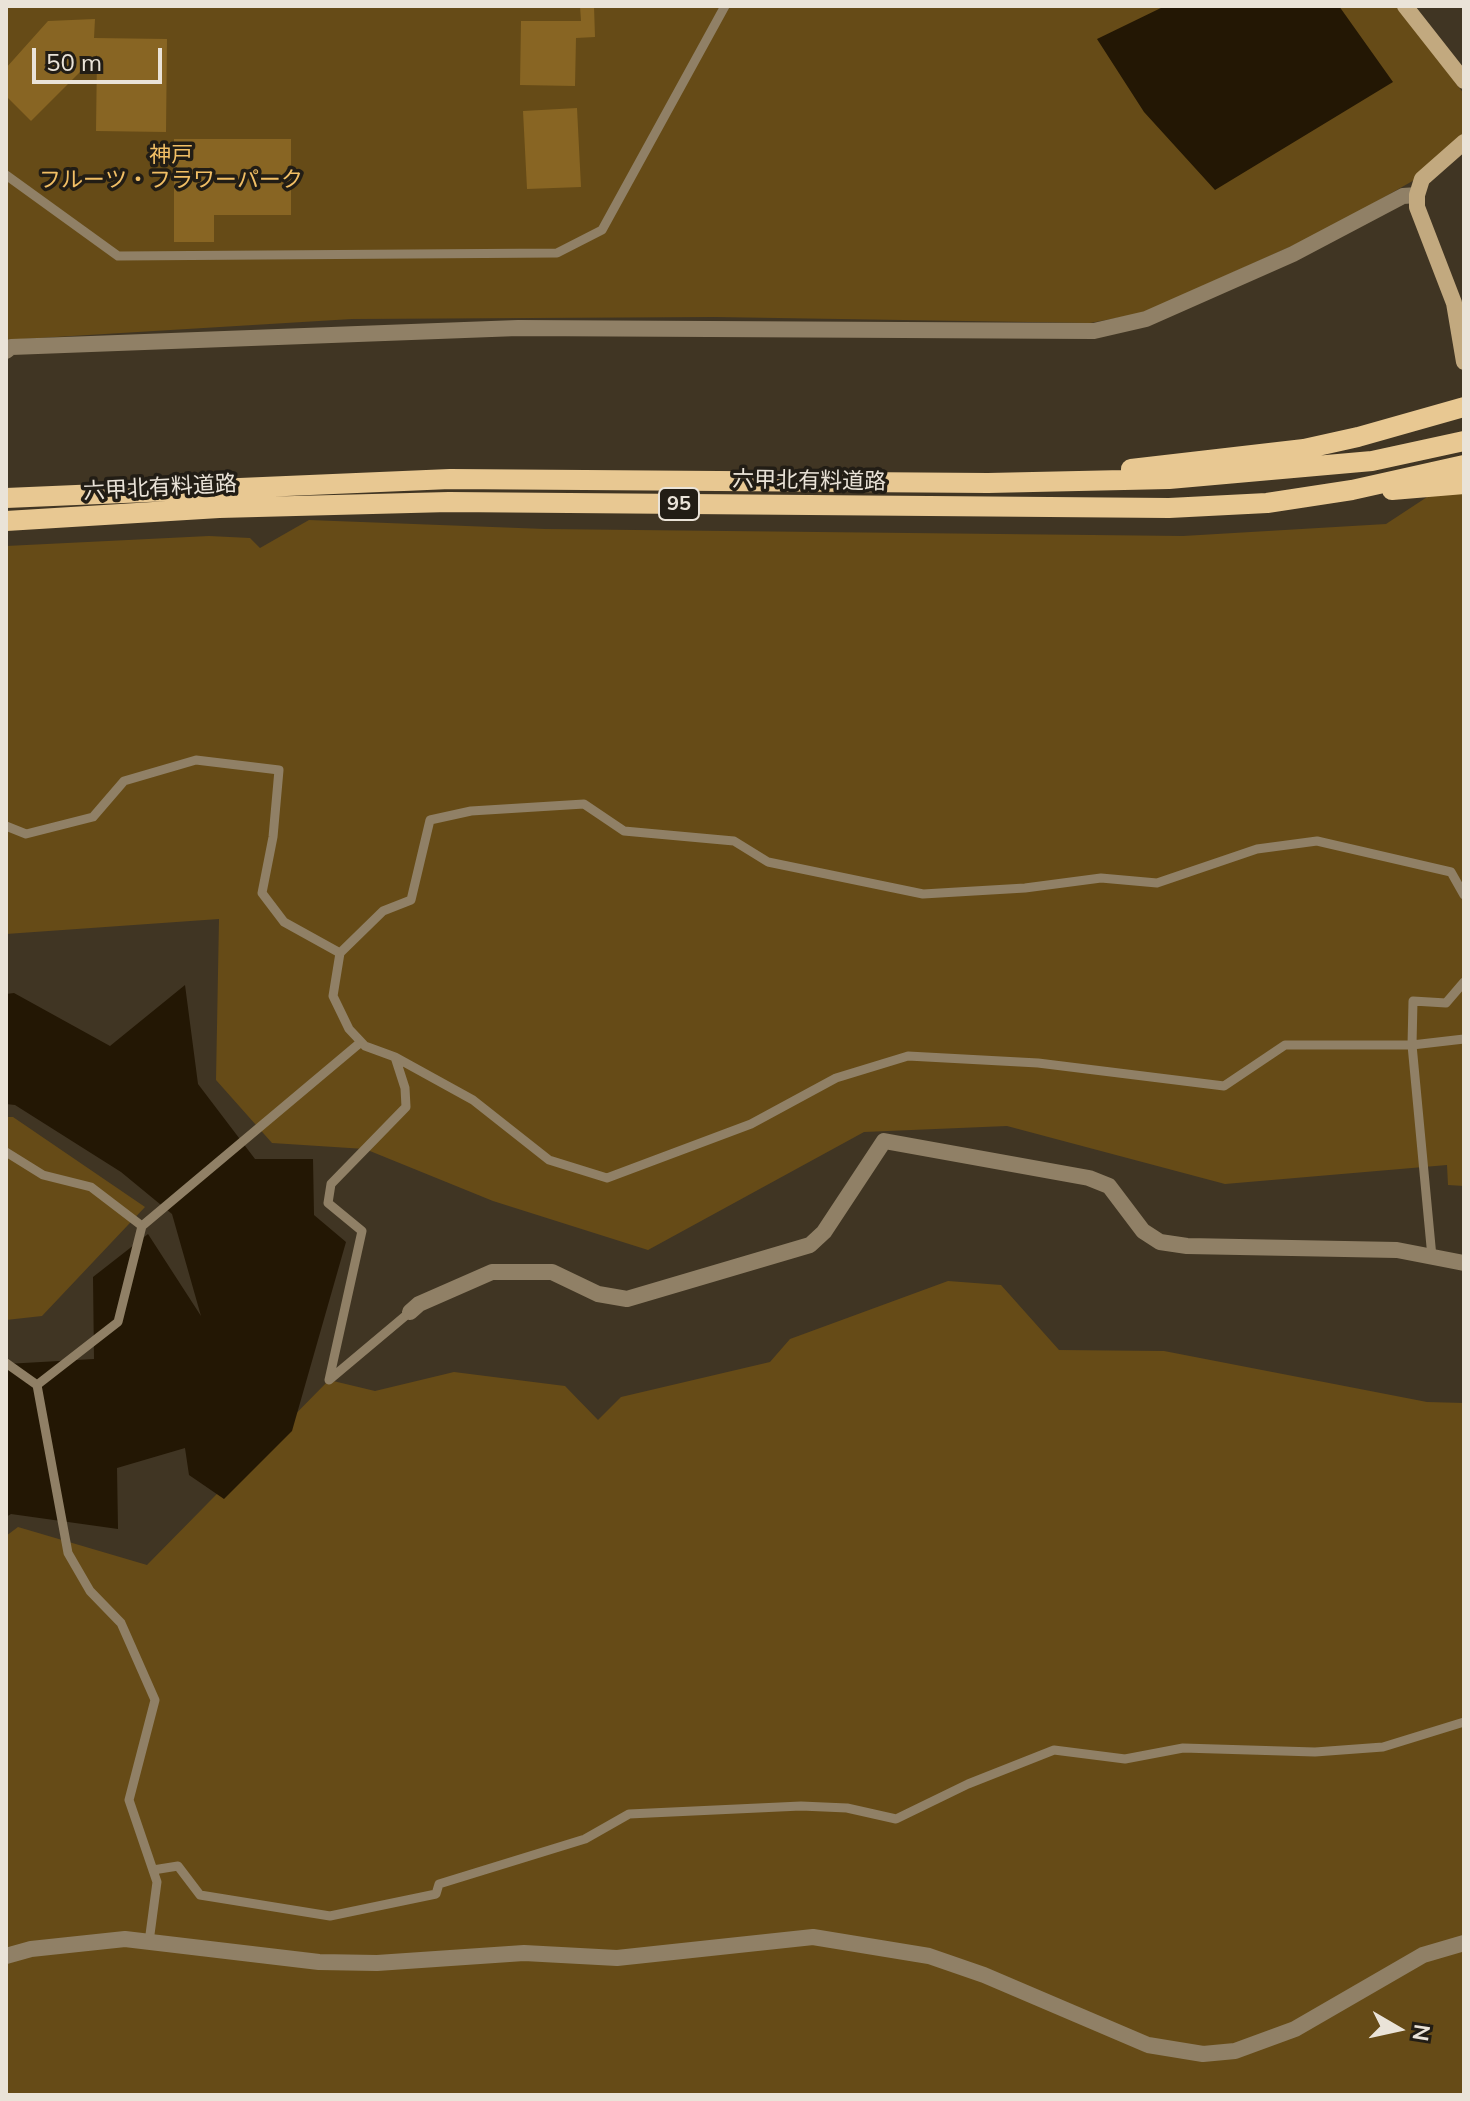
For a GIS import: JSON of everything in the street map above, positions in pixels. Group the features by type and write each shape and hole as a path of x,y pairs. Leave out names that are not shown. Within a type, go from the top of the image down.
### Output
{"main road":[{"path":"988,483 1304,449 1464,407"},
{"name":"六甲北有料道路","path":"6,498 450,479 988,483 1169,479 1282,472 1372,461 1464,441"},
{"name":"六甲北有料道路","path":"6,521 219,508 449,502 1169,508 1267,503 1352,490 1464,465"},
{"path":"1352,490 1413,490 1464,484"}],"street":[{"path":"1405,6 1464,81"},
{"path":"1464,142 1422,179 1417,195 1417,207 1454,303 1464,362"},
{"path":"6,351 11,347 518,328 1094,331 1146,319 1293,254 1403,196 1417,195"},
{"path":"410,1312 419,1304 492,1272 552,1272 598,1294 627,1299 810,1245 824,1232 884,1141 1089,1178 1109,1186 1143,1231 1160,1242 1187,1246 1397,1250 1464,1263"},
{"path":"6,1956 31,1949 125,1939 319,1962 377,1963 524,1953 617,1958 813,1937 929,1956 984,1975 1148,2045 1203,2054 1235,2051 1295,2029 1423,1955 1464,1943"}],"lane":[{"path":"6,175 118,256 557,253 602,230 725,6"},
{"path":"6,826 26,834 93,817 124,781 196,760 279,770 273,837 262,893 284,922 340,953"},
{"path":"1464,895 1451,872 1317,841 1257,849 1157,883 1101,878 1025,888 923,894 768,862 734,841 624,831 584,804 471,811 430,820 411,900 383,911 340,953 333,996 349,1029 361,1042 473,1100 549,1160 607,1178 751,1124 836,1078 908,1056 1038,1063 1224,1086 1285,1045 1412,1045 1464,1039"},
{"path":"1432,1257 1412,1045 1413,1001 1446,1003 1464,982"},
{"path":"37,1385 118,1322 142,1226 361,1042"},
{"path":"395,1057 405,1088 406,1107 331,1184 328,1203 362,1231 329,1380 410,1312"},
{"path":"6,1152 43,1175 91,1187 142,1226"},
{"path":"6,1363 37,1385 68,1553 90,1591 121,1623 155,1700 129,1800 157,1882 149,1942"},
{"path":"153,1870 178,1866 200,1895 330,1916 436,1894 439,1884 585,1839 629,1814 801,1806 847,1808 896,1819 968,1784 1054,1750 1125,1759 1183,1748 1315,1752 1383,1747 1464,1722"}],"green space":[{"name":"神戸 フルーツ・フラワーパーク","path":"6,6 1398,6 1464,94 1464,134 1416,179 1325,231 1143,313 1090,323 715,317 352,319 6,340"},
{"path":"1464,479 1464,1186 1448,1185 1447,1165 1225,1184 1007,1126 864,1132 648,1250 493,1201 365,1149 272,1143 216,1080 219,919 6,934 6,546 209,536 250,538 260,548 309,520 545,529 1183,536 1386,524 1453,480"},
{"path":"6,1117 13,1117 145,1207 42,1316 6,1320"},
{"path":"948,1281 1001,1285 1059,1350 1164,1351 1427,1402 1464,1403 1464,2095 6,2095 6,1536 18,1527 147,1565 329,1380 375,1391 454,1372 565,1386 598,1420 621,1397 770,1362 790,1339"}],"shaded area":[{"path":"1165,6 1339,6 1393,82 1215,190 1144,112 1097,39"},
{"path":"185,985 198,1084 255,1159 313,1159 314,1215 346,1242 292,1431 224,1499 189,1475 185,1448 117,1468 118,1529 11,1514 6,1517 6,1364 94,1359 93,1277 148,1234 201,1316 172,1214 121,1172 15,1105 6,1104 6,994 14,993 110,1046"}],"building":[{"path":"580,6 594,6 595,37 576,38 575,86 520,85 521,21 581,21"},
{"path":"95,19 94,38 167,39 166,132 96,131 97,55 31,121 6,96 6,68 48,21"},
{"path":"577,108 581,187 527,189 523,111"},
{"path":"174,139 291,139 291,215 214,215 214,242 174,242"}]}
